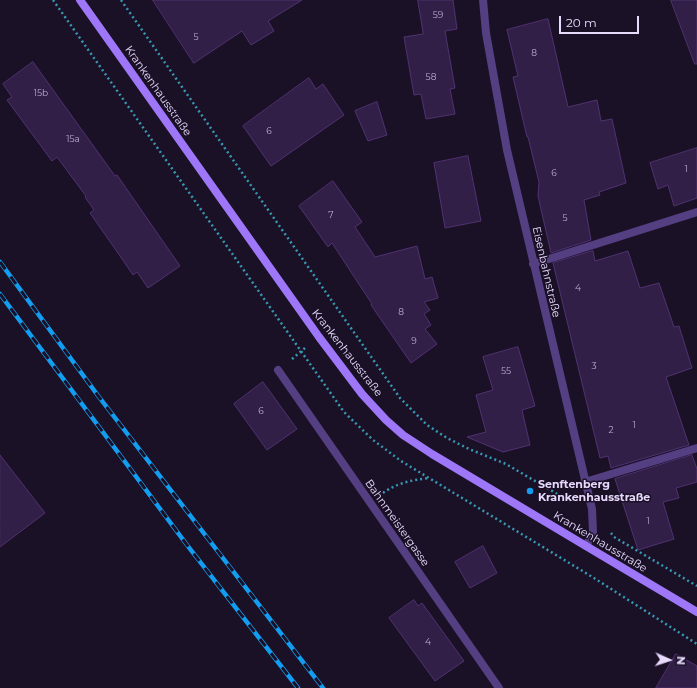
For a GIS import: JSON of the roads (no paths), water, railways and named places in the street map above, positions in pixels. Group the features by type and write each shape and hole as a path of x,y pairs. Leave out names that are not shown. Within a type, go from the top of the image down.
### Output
{"main road":[{"name":"Krankenhausstraße","path":"80,0 319,337 362,394 386,420 403,435 432,454 697,612"}],"street":[{"name":"Eisenbahnstraße","path":"483,0 486,33 506,150 593,517 592,532 586,546"},
{"path":"533,264 697,212"},
{"name":"Bahnmeistergasse","path":"278,370 499,688"},
{"path":"585,482 697,448"}],"railway":[{"path":"0,262 99,397 323,688"},
{"path":"0,294 187,545 298,688"}],"place":[{"name":"Senftenberg Krankenhausstraße","path":"530,491"}]}
